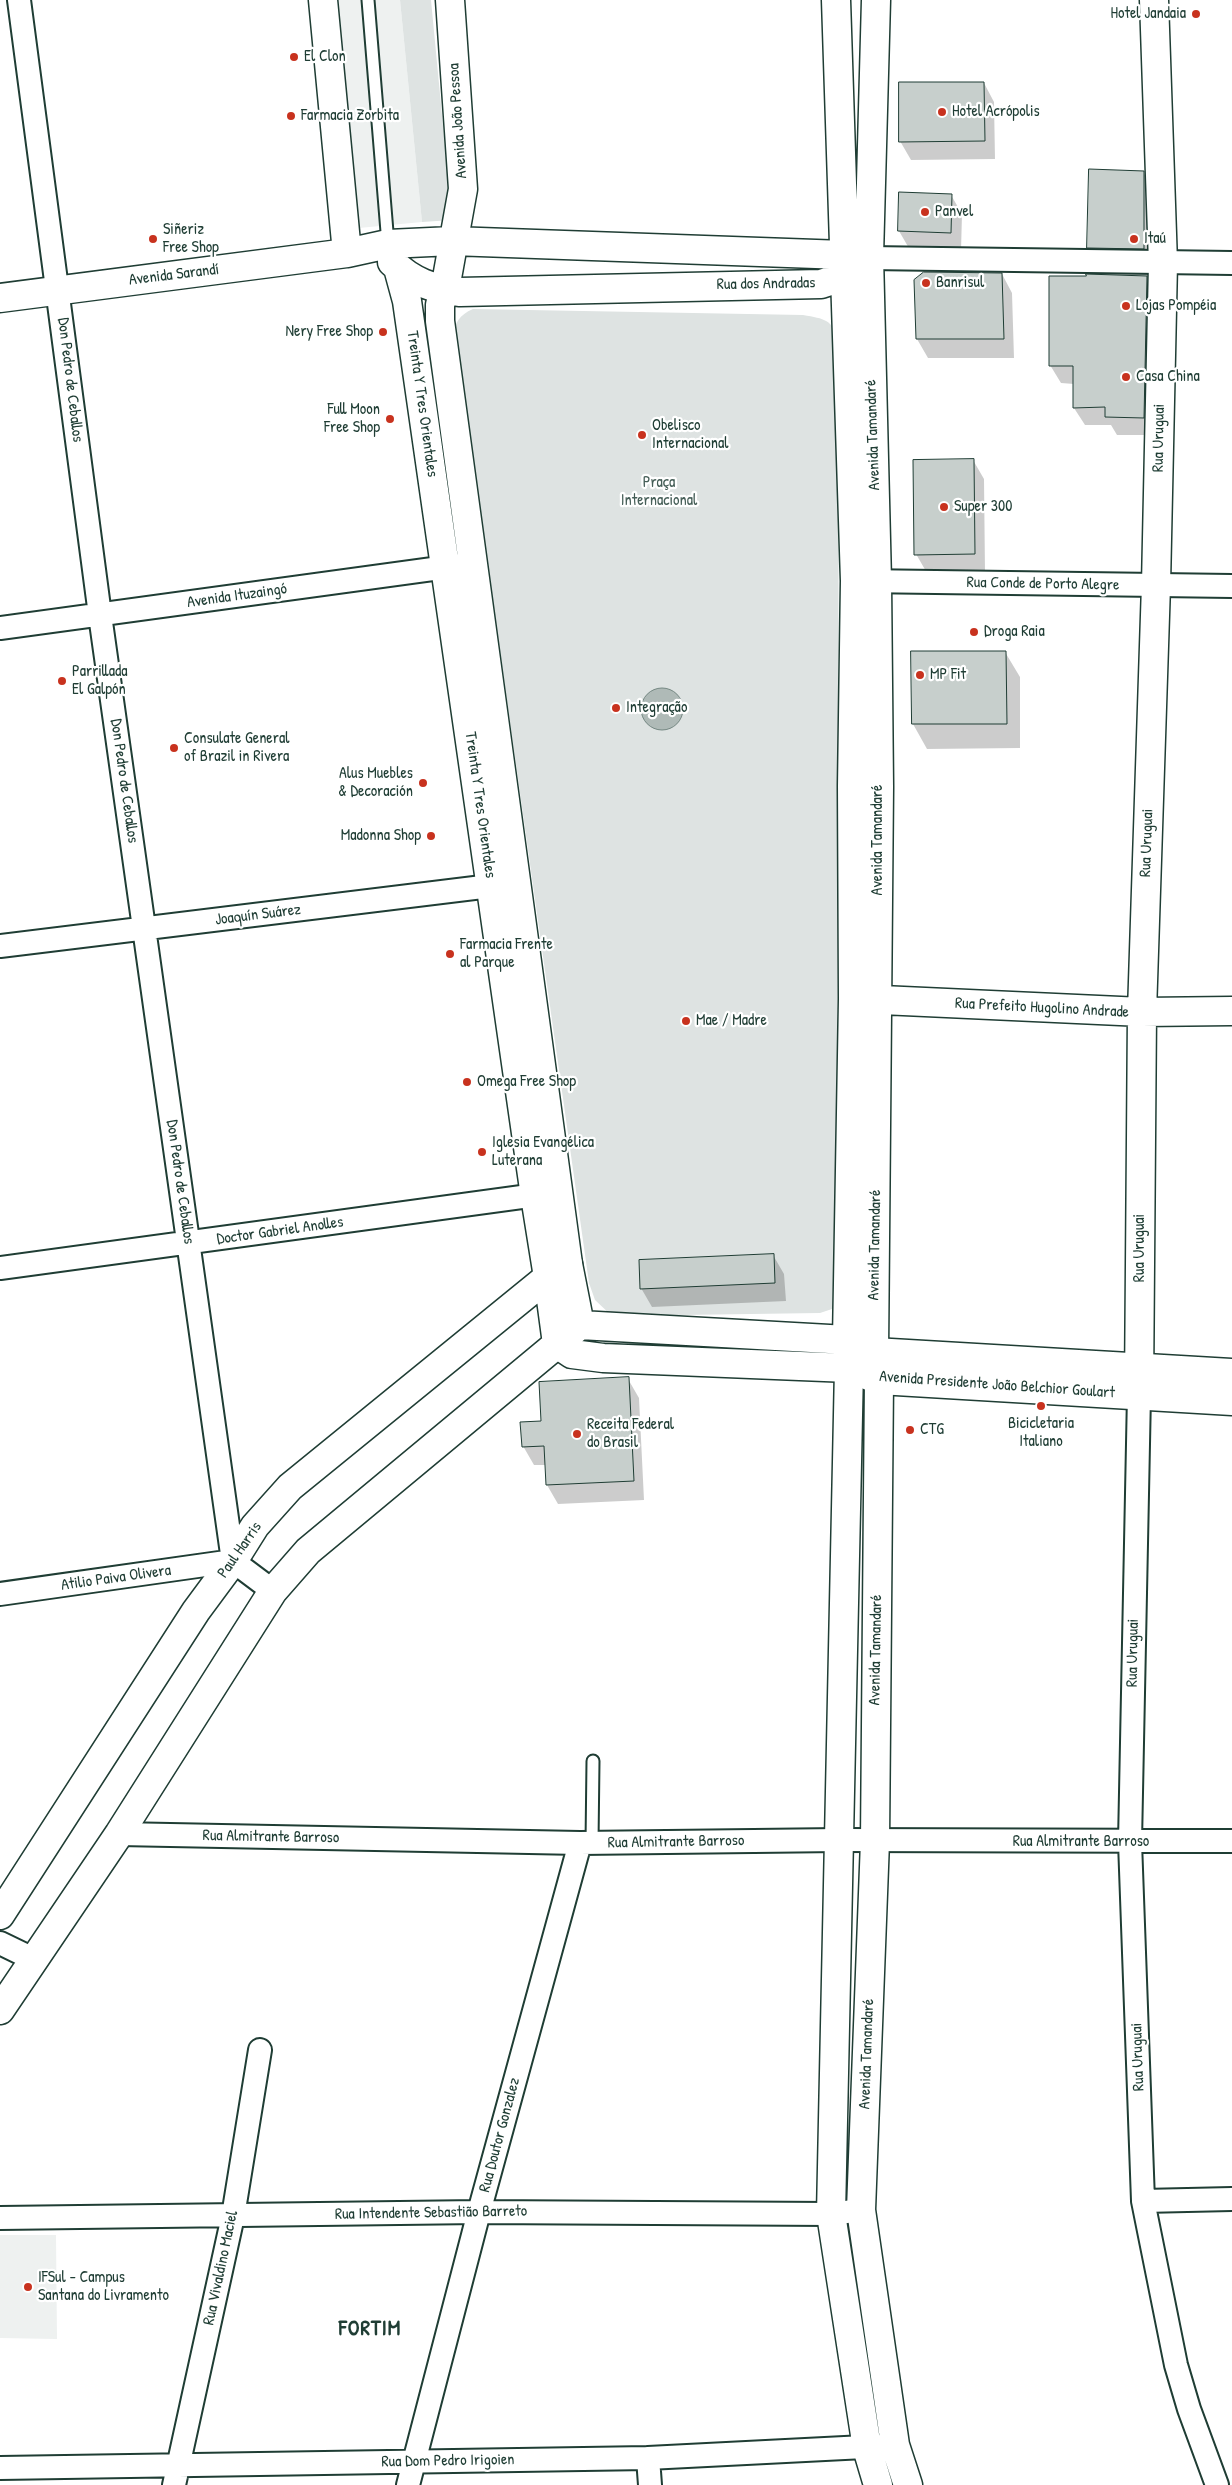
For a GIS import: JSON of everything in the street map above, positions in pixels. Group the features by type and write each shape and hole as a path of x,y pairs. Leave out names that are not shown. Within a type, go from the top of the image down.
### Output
{"main road":[{"path":"323,0 347,253"},
{"name":"Avenida João Pessoa","path":"450,0 463,189 450,253"},
{"name":"Avenida Tamandaré","path":"836,0 853,263 866,581 852,786 865,999 874,1352 879,1380 875,1841 861,2210 895,2444 908,2485"},
{"name":"Avenida Tamandaré","path":"853,263 876,0"},
{"name":"Rua Uruguai","path":"1139,1394 1142,1012 1156,585 1163,263 1154,0"},
{"name":"Avenida Sarandí","path":"0,298 347,253 401,251 450,253"},
{"name":"Avenida Sarandí","path":"401,251 420,283 443,290"},
{"name":"Treinta Y Tres Orientales","path":"401,251 446,567 504,885 558,1270 557,1344"},
{"name":"Treinta Y Tres Orientales","path":"450,253 440,305 442,346 474,563 504,885"},
{"name":"Rua dos Andradas","path":"450,253 853,263"},
{"name":"Rua dos Andradas","path":"443,290 460,292 821,284 853,263"},
{"name":"Avenida Tamandaré","path":"865,999 847,1340 849,1368 832,2214 867,2448 878,2485"},
{"name":"Rua Prefeito Hugolino Andrade","path":"865,999 1142,1012 1232,1011"},
{"path":"0,2010 120,1834 273,1591 308,1552 580,1325 558,1270"},
{"name":"Paul Harris","path":"0,1915 196,1611 233,1561 255,1526 290,1487 558,1270"},
{"name":"Avenida Presidente João Belchior Goulart","path":"580,1325 847,1340 874,1352 1232,1373"},
{"name":"Avenida Presidente João Belchior Goulart","path":"557,1344 572,1354 603,1358 849,1368 879,1380 1232,1401"}],"street":[{"name":"Don Pedro de Ceballos","path":"19,0 100,615 146,928 233,1561"},
{"name":"Rua dos Andradas","path":"853,263 1232,263"},
{"name":"Avenida Ituzaingó","path":"0,628 474,563"},
{"name":"Rua Conde de Porto Alegre","path":"866,581 1232,586"},
{"name":"Joaquín Suárez","path":"0,946 504,885"},
{"name":"Doctor Gabriel Anolles","path":"0,1268 547,1194"},
{"name":"Rua Uruguai","path":"1139,1394 1130,1842 1143,2201 1176,2364 1189,2409 1217,2485"},
{"path":"233,1561 273,1591"},
{"name":"Atilio Paiva Olivera","path":"0,1594 233,1561"},
{"name":"Rua Almitrante Barroso","path":"120,1834 586,1843 840,1840 1130,1842 1232,1840"},
{"name":"Rua Doutor Gonzalez","path":"408,2485 479,2212 586,1843"},
{"path":"0,1943 33,1959"},
{"name":"Rua Vivaldino Maciel","path":"176,2475 233,2216 260,2050"},
{"path":"1143,2201 1232,2199"},
{"name":"Rua Intendente Sebastião Barreto","path":"0,2218 479,2212 832,2214 861,2210"},
{"name":"Rua Dom Pedro Irigoien","path":"0,2468 176,2475 414,2461 648,2458 867,2448 895,2444"},
{"path":"648,2458 650,2485"}],"lane":[{"path":"368,0 401,251"},
{"path":"586,1843 593,1761"}],"shaded area":[{"path":"336,0 400,0 422,222 359,228"},
{"path":"666,688 674,691 680,697 683,709 680,721 674,727 658,730 650,727 644,721 641,705 644,697 650,691"},
{"name":"IFSul - Campus Santana do Livramento","path":"0,2235 56,2235 57,2339 0,2338"}],"green space":[{"path":"400,0 431,0 452,220 422,222"},
{"name":"Praça Internacional","path":"473,309 803,315 827,321 834,328 839,341 837,1297 832,1309 820,1313 612,1316 595,1300 589,1283 492,594 452,337 458,320"}],"building":[{"name":"Hotel Acrópolis","path":"899,82 984,82 985,141 899,142"},
{"path":"1089,169 1144,171 1144,249 1087,248"},
{"name":"Panvel","path":"899,192 952,194 951,233 898,231"},
{"path":"924,272 1002,273 1004,339 916,339 914,280"},
{"path":"1086,274 1147,276 1144,418 1105,417 1105,407 1073,408 1073,366 1049,366 1049,276 1086,276"},
{"name":"Super 300","path":"974,459 975,554 914,555 913,460"},
{"path":"911,651 1006,651 1007,724 912,724"},
{"path":"774,1254 775,1283 640,1289 639,1260"},
{"name":"Receita Federal do Brasil","path":"629,1377 634,1481 546,1485 544,1446 522,1447 520,1422 541,1421 539,1382"}],"place":[{"name":"Hotel Jandaia","path":"1196,14"},
{"name":"El Clon","path":"294,57"},
{"name":"Hotel Acrópolis","path":"942,112"},
{"name":"Farmacia Zorbita","path":"291,116"},
{"name":"Panvel","path":"925,212"},
{"name":"Siñeriz Free Shop","path":"153,239"},
{"name":"Itaú","path":"1134,239"},
{"name":"Banrisul","path":"926,283"},
{"name":"Lojas Pompéia","path":"1126,306"},
{"name":"Nery Free Shop","path":"383,332"},
{"name":"Casa China","path":"1126,377"},
{"name":"Full Moon Free Shop","path":"390,419"},
{"name":"Obelisco Internacional","path":"642,435"},
{"name":"Super 300","path":"944,507"},
{"name":"Droga Raia","path":"974,632"},
{"name":"MP Fit","path":"920,675"},
{"name":"Parrillada El Galpón","path":"62,681"},
{"name":"Integração","path":"616,708"},
{"name":"Consulate General of Brazil in Rivera","path":"174,748"},
{"name":"Alus Muebles & Decoración","path":"423,783"},
{"name":"Madonna Shop","path":"431,836"},
{"name":"Farmacia Frente al Parque","path":"450,954"},
{"name":"Mae / Madre","path":"686,1021"},
{"name":"Omega Free Shop","path":"467,1082"},
{"name":"Iglesia Evangélica Luterana","path":"482,1152"},
{"name":"Bicicletaria Italiano","path":"1041,1406"},
{"name":"CTG","path":"910,1430"},
{"name":"Receita Federal do Brasil","path":"577,1434"},
{"name":"IFSul - Campus Santana do Livramento","path":"28,2287"}],"district":[{"name":"FORTIM","path":"370,2329"}]}
